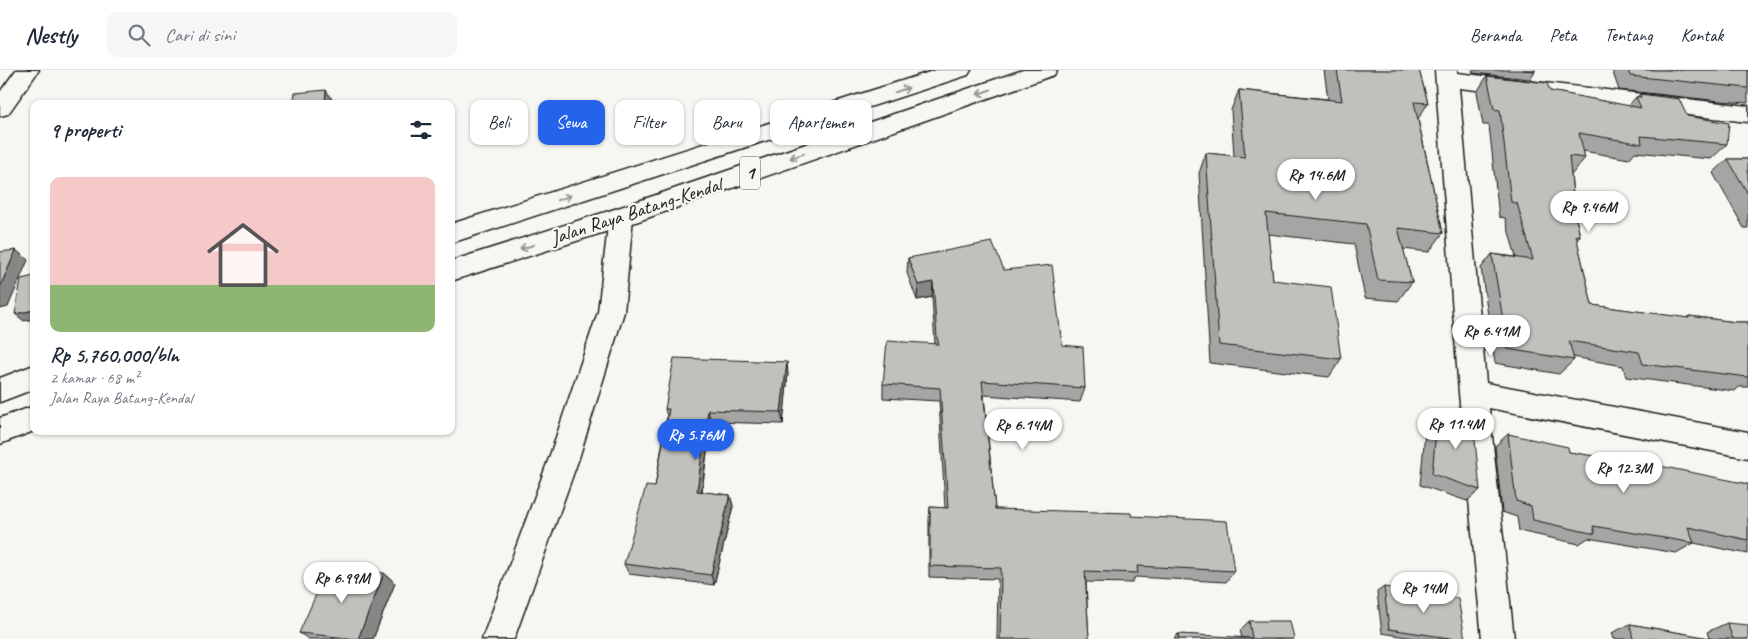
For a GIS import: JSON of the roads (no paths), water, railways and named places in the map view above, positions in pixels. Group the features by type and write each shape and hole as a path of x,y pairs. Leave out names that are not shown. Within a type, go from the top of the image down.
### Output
{"main road":[{"path":"0,108 28,70"},
{"name":"Jalan Raya Batang-Kendal","path":"455,233 960,70"},
{"name":"Jalan Raya Batang-Kendal","path":"455,270 621,217 1046,70"},
{"path":"1498,639 1473,393 1446,74 1748,114"},
{"path":"498,639 564,458 611,312 621,217"},
{"path":"0,390 30,379"},
{"path":"1473,393 1748,445"},
{"path":"0,431 30,420"}]}
